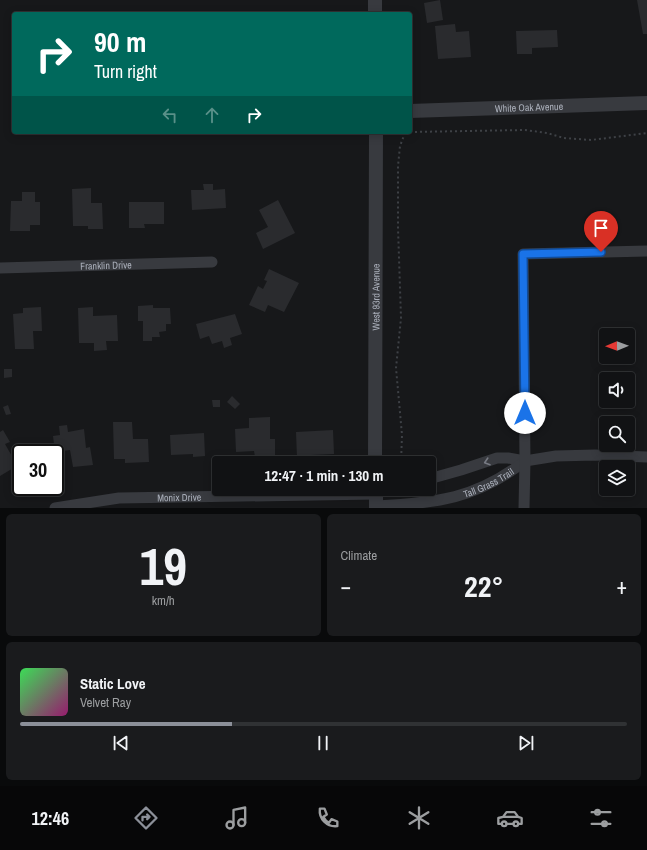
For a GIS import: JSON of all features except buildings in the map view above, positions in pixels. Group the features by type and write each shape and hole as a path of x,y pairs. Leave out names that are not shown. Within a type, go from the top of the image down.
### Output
{"street":[{"path":"375,0 375,12"},
{"name":"White Oak Avenue","path":"412,111 647,103"},
{"name":"West 93rd Avenue","path":"375,456 376,134"},
{"path":"524,508 523,254 647,251"},
{"name":"Franklin Drive","path":"0,268 212,262"},
{"name":"Tall Grass Trail","path":"436,477 497,458 525,461 564,456 595,455 647,457"},
{"name":"Tall Grass Trail","path":"376,499 412,505 435,502 463,495 507,475 525,461"},
{"name":"Monix Drive","path":"55,508 119,498 376,499"}],"path":[{"path":"412,132 525,130 547,133 564,138 591,140 647,132"},
{"path":"401,456 402,435 396,368 401,318 398,228 398,166 400,146 404,134"}],"route":[{"path":"525,413 523,254 601,252"}]}
